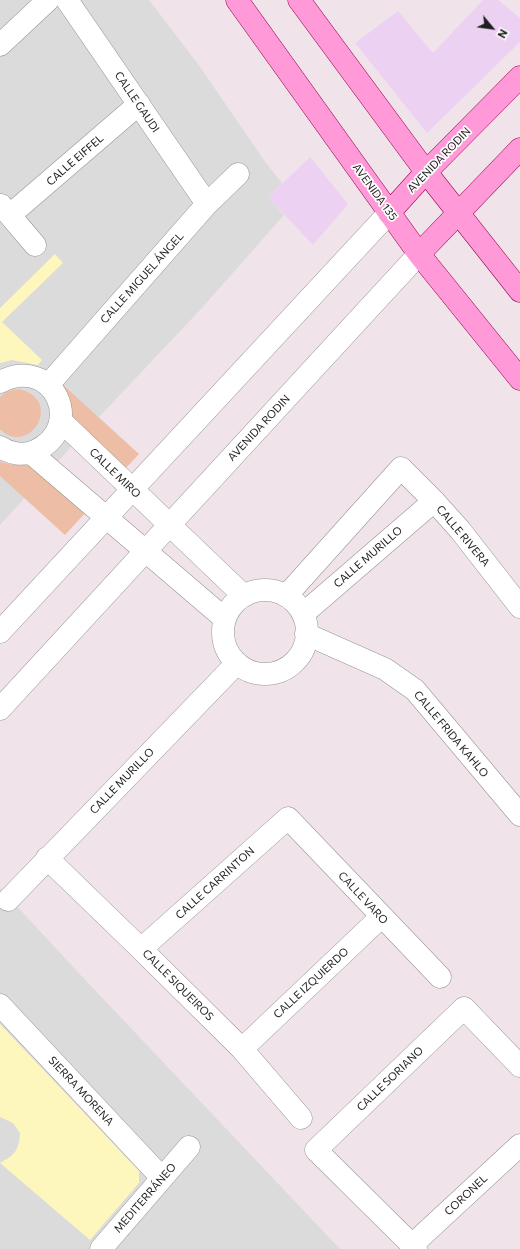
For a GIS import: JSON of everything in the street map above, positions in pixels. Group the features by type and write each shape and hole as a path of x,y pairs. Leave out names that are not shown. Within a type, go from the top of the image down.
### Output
{"main road":[{"name":"AVENIDA 135","path":"237,0 419,254 520,379"},
{"path":"300,0 426,172 520,291"},
{"name":"AVENIDA RODIN","path":"389,213 426,172 520,77"},
{"name":"AVENIDA RODIN","path":"419,254 520,149"}],"street":[{"path":"0,45 48,0"},
{"name":"CALLE GAUDI","path":"67,0 207,204"},
{"name":"CALLE EIFFEL","path":"5,210 139,104"},
{"name":"CALLE MIGUEL ÁNGEL","path":"48,385 207,204 238,174"},
{"path":"5,210 35,245"},
{"name":"AVENIDA RODIN","path":"0,632 389,213"},
{"name":"AVENIDA RODIN","path":"0,709 419,254"},
{"path":"0,382 10,377 23,375 36,378 48,385 56,395 61,408 61,421 55,435 45,447 31,453 17,454 4,450 0,447"},
{"name":"CALLE MIRO","path":"61,421 170,525"},
{"path":"31,453 225,619"},
{"name":"CALLE RIVERA","path":"286,596 400,468 434,501 460,530 520,607"},
{"name":"CALLE MURILLO","path":"305,624 434,501"},
{"path":"170,525 244,596"},
{"path":"268,590 286,596 294,602 305,624 304,645 299,656 291,664 281,670 270,673 258,673 247,670 231,657 225,645 223,632 225,619 233,604 244,596 258,591 268,590"},
{"name":"CALLE FRIDA KAHLO","path":"305,624 385,669 415,690 520,815"},
{"name":"CALLE MURILLO","path":"8,900 237,663"},
{"name":"CALLE VARO","path":"288,818 440,977"},
{"name":"CALLE CARRINTON","path":"141,949 288,818"},
{"name":"CALLE SIQUEIROS","path":"47,858 242,1049 301,1118"},
{"name":"CALLE IZQUIERDO","path":"242,1049 381,917"},
{"name":"SIERRA MORENA","path":"0,1005 162,1178"},
{"name":"CALLE SORIANO","path":"414,1247 316,1150 464,1008 520,1066"},
{"name":"CORONEL","path":"414,1247 520,1145"},
{"name":"MEDITERRÁNEO","path":"101,1249 189,1147"}],"shaded area":[{"path":"0,0 149,0 198,64 266,163 282,183 268,197 284,215 201,309 83,434 0,525"},
{"path":"483,0 498,0 520,18 520,42 427,133 355,43 398,11 433,53"},
{"path":"310,157 348,204 313,245 268,197"},
{"path":"55,254 63,263 2,322 42,360 38,365 12,360 0,363 0,308"},
{"path":"62,384 139,454 124,470 69,421 60,386"},
{"path":"19,389 33,395 40,404 41,414 38,424 31,432 22,437 11,436 0,429 0,397 4,393"},
{"path":"0,462 14,465 27,463 86,512 65,535 0,476"},
{"path":"0,888 75,969 340,1249 0,1249"},
{"path":"0,1024 139,1171 139,1183 90,1240 0,1163 13,1154 17,1148 20,1133 13,1123 0,1117"}]}
